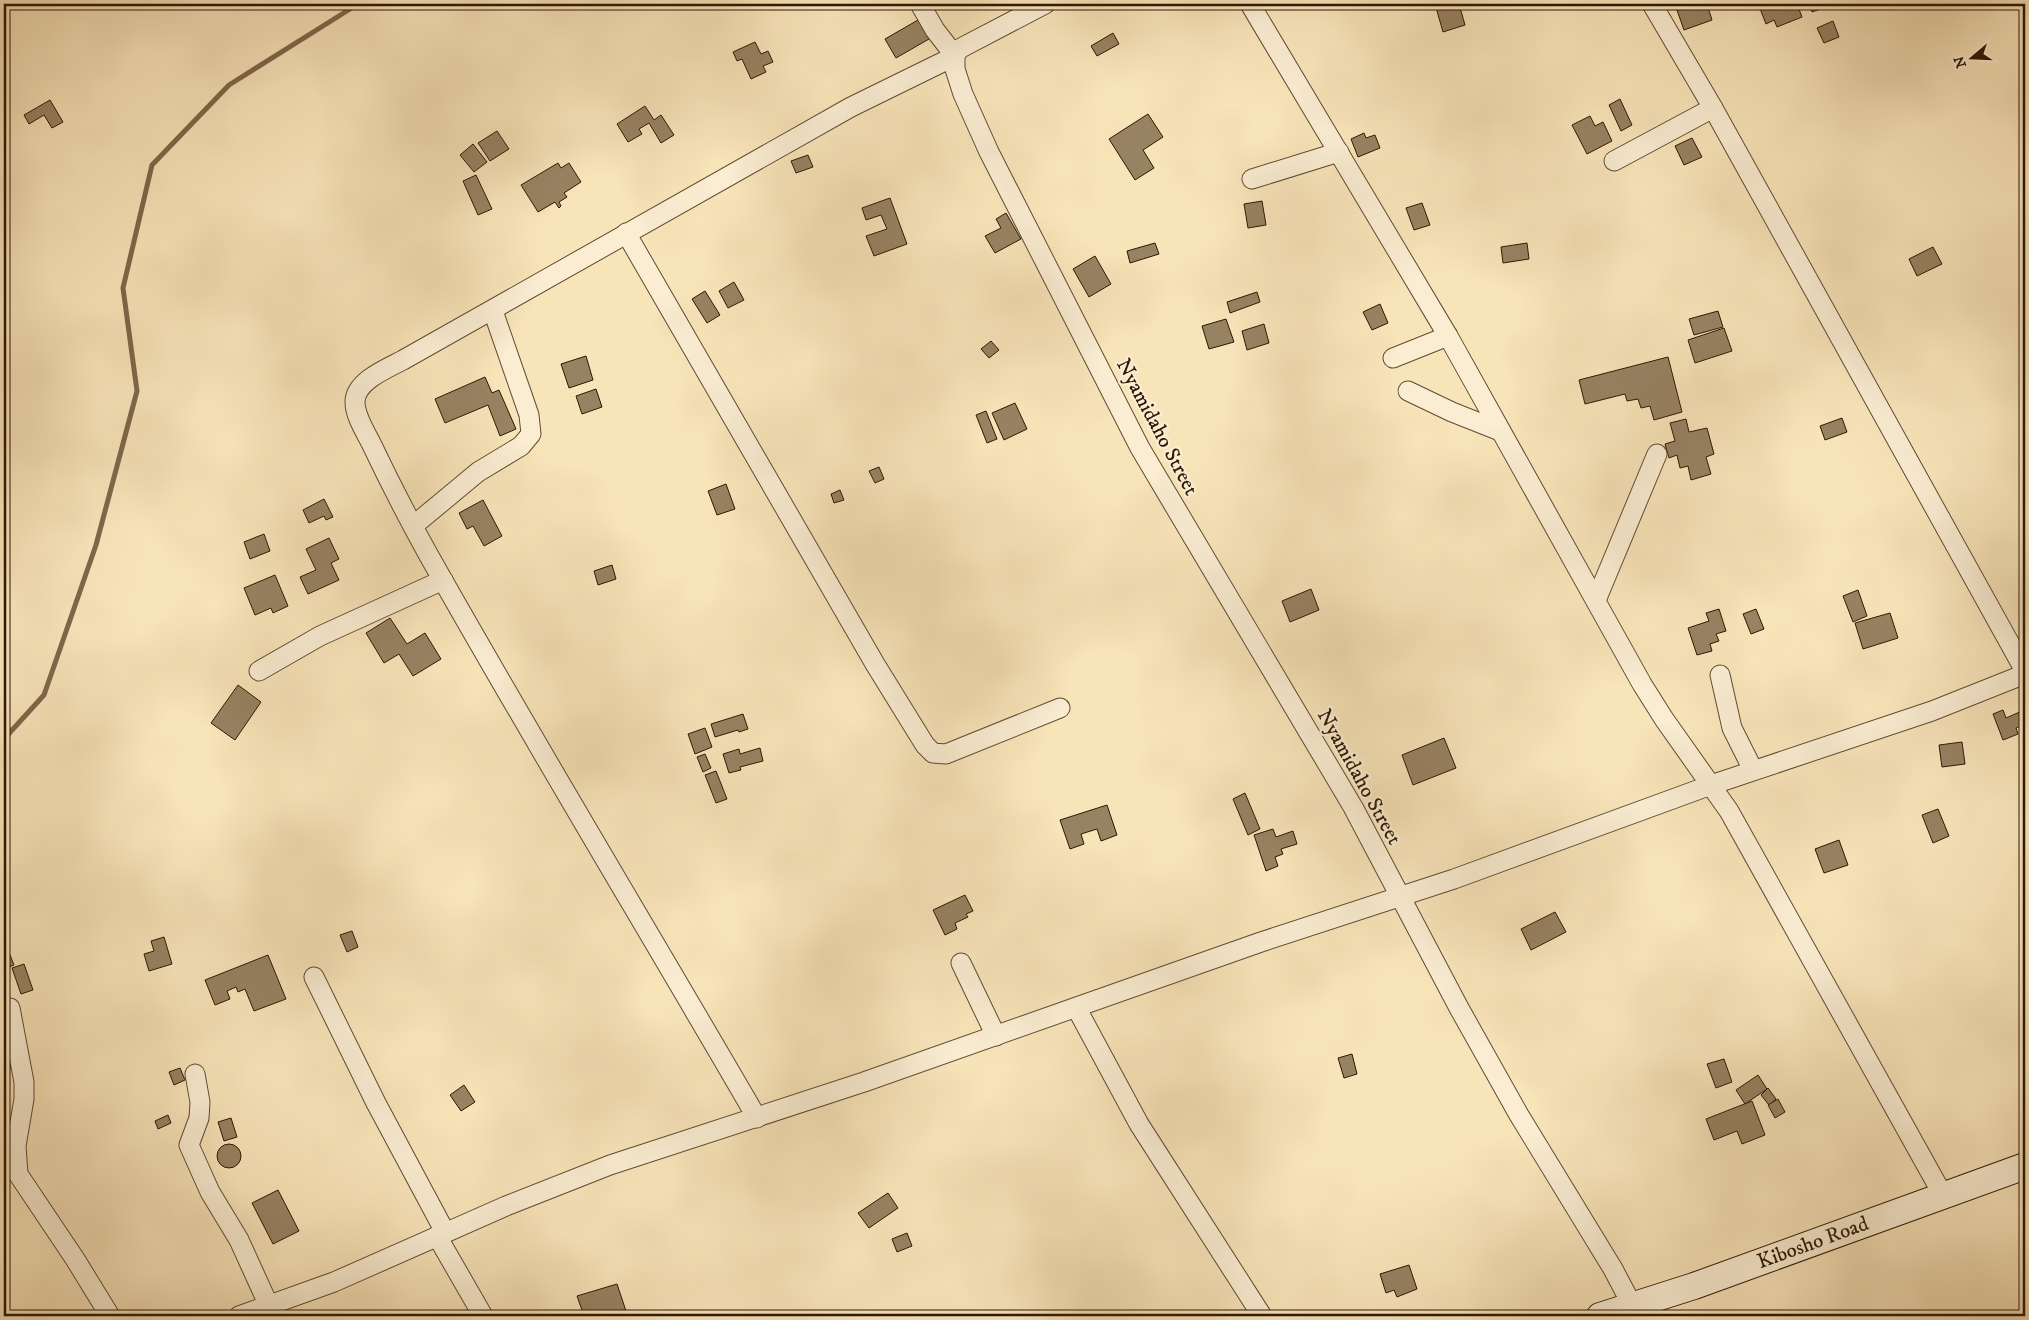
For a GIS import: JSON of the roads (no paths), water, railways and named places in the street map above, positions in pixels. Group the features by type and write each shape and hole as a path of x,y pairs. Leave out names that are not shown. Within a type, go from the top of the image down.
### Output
{"street":[{"path":"920,4 935,30 956,56"},
{"path":"757,1118 442,580 412,526 365,431 357,412 355,399 358,391 370,379 851,107 956,56 959,49 969,42 1045,4"},
{"path":"1250,4 1448,336 1664,720 1729,811 1944,1197"},
{"path":"239,1316 334,1282 441,1234 610,1165 757,1118 1252,946 1400,898 1753,770 1932,711 2025,672 1713,108 1652,4"},
{"name":"Nyamidaho Street","path":"956,56 955,69 958,80 990,152 1140,448 1353,807 1400,898 1514,1107 1613,1270 1632,1306"},
{"path":"1614,162 1713,108"},
{"path":"1252,179 1339,152"},
{"path":"626,233 875,664 925,745 933,753 946,754 1060,708"},
{"path":"412,526 478,472 521,446 531,434 529,415 493,310"},
{"path":"1393,358 1448,336"},
{"path":"1408,391 1452,412 1500,431"},
{"path":"1596,598 1658,454"},
{"path":"259,671 320,636 442,580"},
{"path":"1720,675 1732,728 1753,770"},
{"path":"961,963 996,1036"},
{"path":"314,977 483,1316"},
{"path":"10,1008 24,1082 24,1099 16,1146 18,1174 75,1258 110,1316"},
{"path":"1077,1008 1139,1124 1262,1316"},
{"path":"195,1074 200,1102 199,1118 188,1145 210,1192 239,1240 269,1306"},
{"name":"Kibosho Road","path":"1600,1316 1694,1286 1944,1197 2025,1166"}],"waterway":[{"path":"4,739 44,695 96,545 137,391 123,288 152,165 229,85 358,4"}]}
